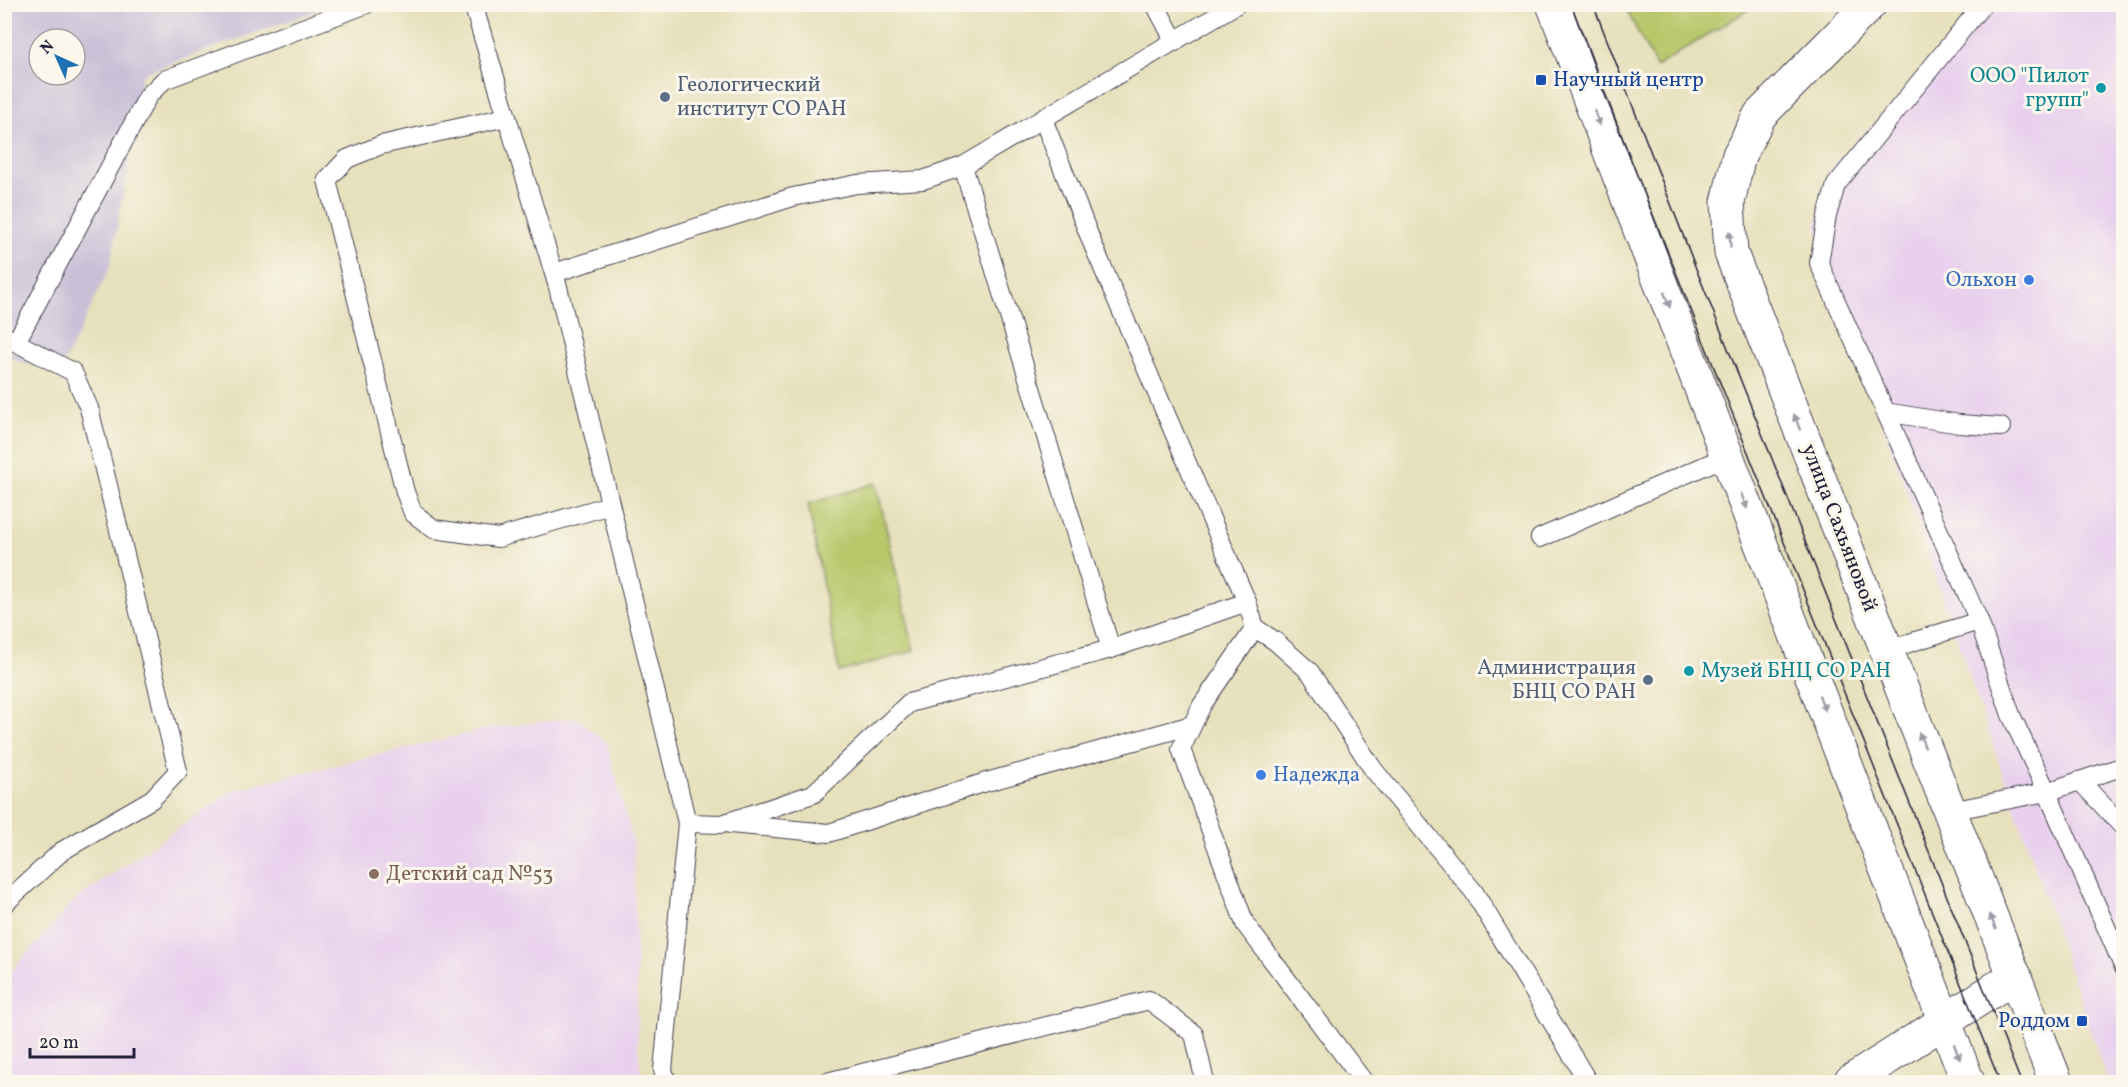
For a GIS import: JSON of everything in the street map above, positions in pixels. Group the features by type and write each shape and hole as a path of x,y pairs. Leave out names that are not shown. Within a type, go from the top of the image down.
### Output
{"main road":[{"path":"1553,4 1968,1083"},
{"name":"улица Сахьяновой","path":"1870,4 1760,115 1739,155 1728,202 1731,253 2056,1083"},
{"path":"1850,1083 2014,976"}],"lane":[{"path":"4,904 62,851 152,799 178,771 89,408 73,372 10,339 148,96 164,80 367,4"},
{"path":"473,4 554,273 687,823 663,1070 667,1083"},
{"path":"1155,4 1175,42"},
{"path":"554,273 793,197 857,184 924,180 963,166 1237,4"},
{"path":"1983,4 1836,185 1827,216 1819,263 1979,621 2011,715 2124,968"},
{"path":"507,117 381,145 347,159 327,180 405,492 413,513 434,529 498,538 610,505"},
{"path":"1043,119 1093,245 1247,602 1255,628 1275,641 1310,672 1373,770 1474,892 1588,1083"},
{"path":"963,166 1111,649"},
{"path":"1885,412 1960,424 2001,427"},
{"path":"1540,538 1727,456"},
{"path":"722,824 813,794 909,703 1111,649 1247,602"},
{"path":"1887,650 1979,621"},
{"path":"1255,628 1202,705 1181,749 1245,924 1364,1083"},
{"path":"687,823 829,833 983,783 1192,725"},
{"path":"1950,812 2047,792 2124,766"},
{"path":"2080,781 2124,828"},
{"path":"827,1083 1149,1000 1194,1034 1205,1083"}],"shaded area":[{"path":"5,5 332,5 142,74 139,104 110,267 59,374 5,356"},
{"path":"1986,5 2123,5 2123,1082 2108,1082 1816,226 1830,170"},
{"name":"Детский сад №53","path":"576,718 607,743 634,846 638,1052 643,1082 5,1082 5,978 74,901 233,790 491,728"}],"green space":[{"path":"1624,5 1756,5 1656,67"},
{"path":"876,483 914,651 839,672 808,504"}],"tram line":[{"path":"1571,4 1601,85 2000,1082"},
{"path":"1593,4 1697,271 2021,1082"}],"place":[{"name":"Научный центр","path":"1541,80"},
{"name":"ООО \"Пилот групп\"","path":"2101,88"},
{"name":"Геологический институт СО РАН","path":"665,97"},
{"name":"Ольхон","path":"2029,280"},
{"name":"Музей БНЦ СО РАН","path":"1689,671"},
{"name":"Администрация БНЦ СО РАН","path":"1648,680"},
{"name":"Надежда","path":"1261,775"},
{"name":"Детский сад №53","path":"374,874"},
{"name":"Роддом","path":"2082,1021"}]}
